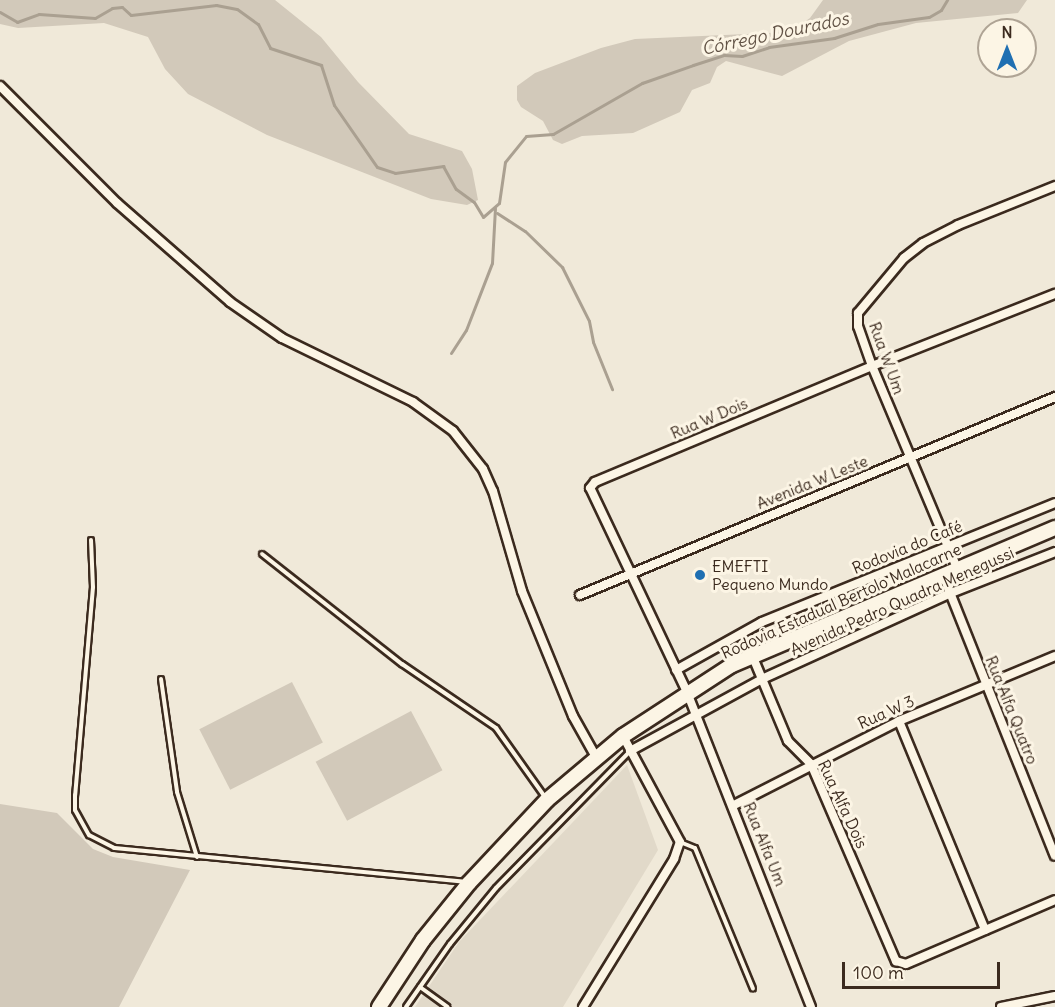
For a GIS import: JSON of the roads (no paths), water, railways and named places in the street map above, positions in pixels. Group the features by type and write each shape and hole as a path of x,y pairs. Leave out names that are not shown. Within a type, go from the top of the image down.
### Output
{"main road":[{"name":"Rodovia Estadual Bertolo Malacarne","path":"379,1007 423,940 469,883 547,800 623,736 752,656 1055,528"}],"street":[{"path":"0,86 117,203 230,302 282,338 413,402 453,431 483,469 493,491 522,591 573,716 596,757"},
{"name":"Rua W Um","path":"957,568 872,366 858,326 858,313 904,258 938,234 1055,186"},
{"name":"Rua W Dois","path":"688,694 590,493 592,485 872,366 1055,294"},
{"name":"Avenida W Leste","path":"580,595 629,572 1055,397"},
{"name":"Rodovia do Café","path":"676,670 762,622 1055,503"},
{"name":"Avenida Pedro Quadra Menegussi","path":"630,751 762,679 951,593 1055,552"},
{"name":"Rua Alfa Quatro","path":"944,575 1055,856"},
{"name":"Rua Alfa Dois","path":"752,656 788,741 811,764 896,961 906,964 984,930"},
{"name":"Rua W 3","path":"734,805 899,721 1055,656"},
{"name":"Rua Alfa Um","path":"688,694 734,805 811,1007"},
{"path":"899,721 984,930 1055,900"},
{"path":"583,1007 675,859 680,842 623,736"},
{"path":"1001,1007 1055,996"}],"lane":[{"path":"92,540 93,587 75,810 89,835 114,848 469,883"},
{"path":"262,554 393,658 496,728 547,800"},
{"path":"161,679 177,792 197,857"},
{"path":"406,1007 496,888 630,751"},
{"path":"680,842 695,848 753,989"},
{"path":"420,987 448,1007"}],"waterway":[{"name":"Córrego Dourados","path":"0,12 17,22 39,14 95,18 112,8 122,7 131,15 216,5 237,9 258,24 270,48 321,65 334,105 377,167 395,173 443,166 456,189 474,202 483,217 499,203 505,162 526,136 553,134 642,83 693,65 724,55 742,56 769,47 834,38 878,24 929,17 941,10 947,0"},
{"path":"451,353 466,330 492,263 495,208"},
{"path":"497,213 525,231 562,267 589,321 593,342 612,389"}],"place":[{"name":"EMEFTI Pequeno Mundo","path":"700,575"}]}
